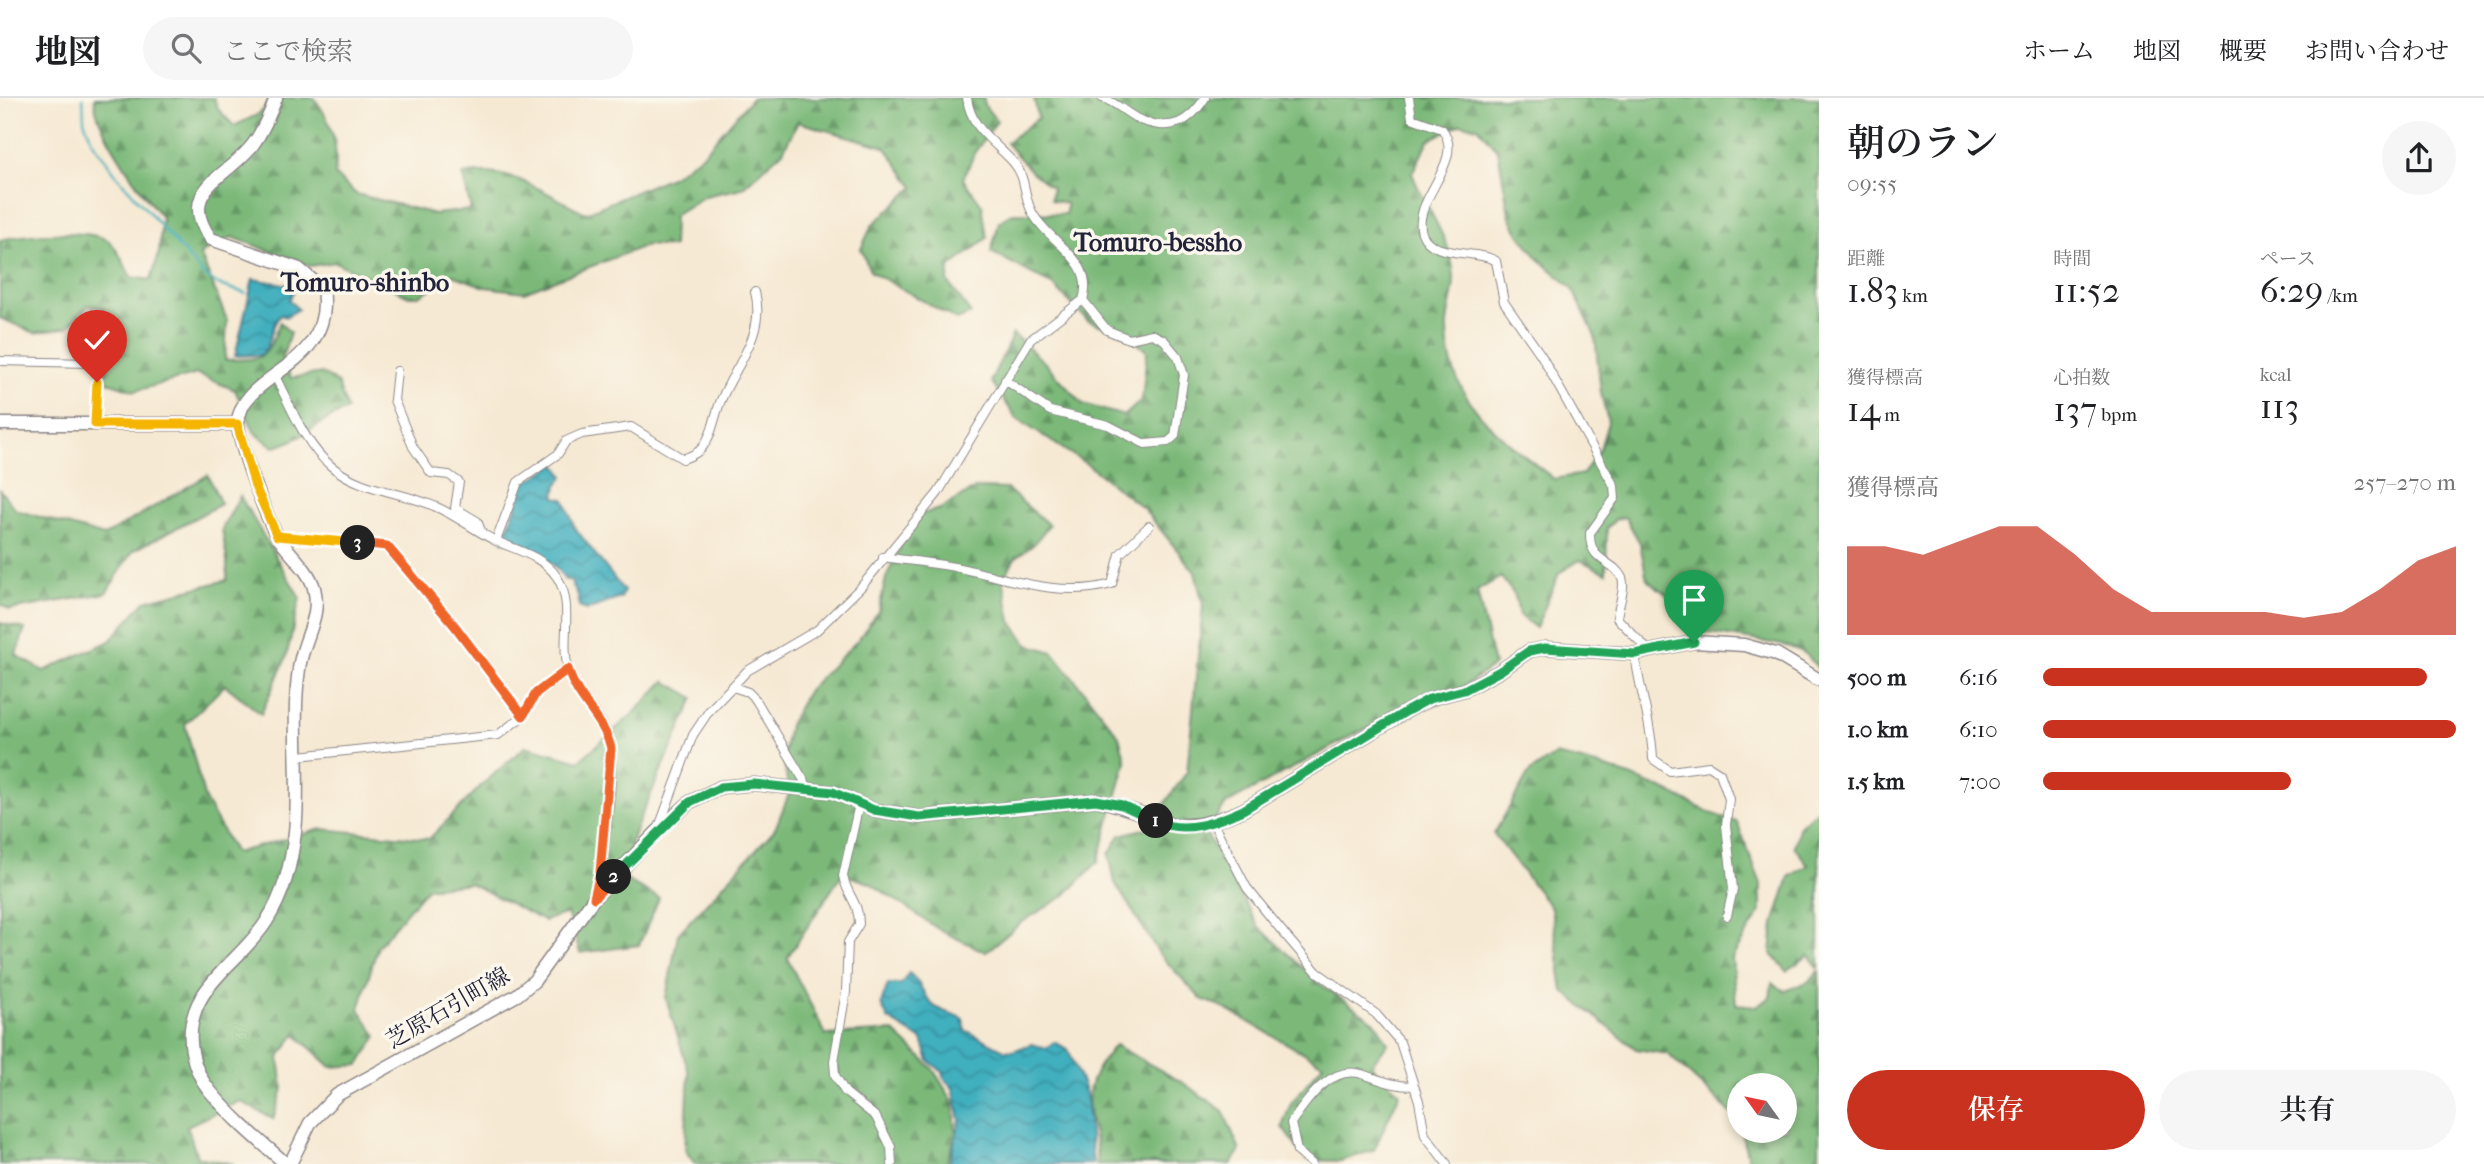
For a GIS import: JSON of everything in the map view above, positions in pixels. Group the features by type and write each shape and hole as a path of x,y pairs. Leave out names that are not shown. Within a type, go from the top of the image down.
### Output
{"main road":[{"path":"276,98 254,144 211,181 198,205 201,221 211,239 299,269 323,289 326,309 322,326 309,347 243,404 237,424 255,486 277,536 314,585 317,608 299,664 296,689 298,756 292,859 280,899 255,936 199,998 192,1015 190,1036 192,1057 208,1090 288,1164"},
{"path":"0,424 237,424"},
{"name":"芝原石引町線","path":"288,1164 310,1124 337,1095 517,995 534,981 594,898 658,831 690,802 721,787 754,784 833,792 895,816 919,817 1096,800 1122,805 1161,824 1183,827 1213,823 1243,810 1407,711 1429,699 1464,690 1500,671 1529,651 1545,648 1635,654 1694,642 1744,645 1776,654 1819,680"}],"street":[{"path":"658,831 693,734 709,711 758,662 794,646 843,607 938,493 1030,340 1083,300 1086,280 1074,259 1031,211 1021,173 982,133 967,98"},
{"path":"1102,98 1141,120 1180,124 1191,118 1205,98"},
{"path":"1409,98 1412,118 1442,129 1446,134 1446,157 1422,214 1422,232 1426,240 1439,248 1477,253 1496,261 1504,302 1541,355 1614,486 1615,498 1590,533 1590,540 1592,549 1601,561 1621,577 1624,587 1617,618 1649,651"},
{"path":"496,541 519,482 558,454 566,441 582,434 631,427 683,459 701,449 712,432 722,396 751,342 756,326 755,292"},
{"path":"1006,380 1050,411 1108,425 1145,444 1168,442 1175,436 1184,375 1178,356 1164,340 1152,334 1129,339 1107,330 1083,300"},
{"path":"0,361 90,363 97,372 95,424"},
{"path":"397,372 394,400 413,447 432,473 449,475 459,482 455,508 477,521 482,533"},
{"path":"275,376 301,425 331,466 371,488 434,506 496,541 526,552 548,567 562,585 566,600 568,669 576,689 607,733 611,748 600,873 594,898"},
{"path":"883,557 965,569 1028,585 1083,591 1112,584 1120,554 1149,526"},
{"path":"277,536 387,546 454,625 523,716"},
{"path":"1635,654 1639,686 1652,737 1653,759 1670,771 1709,766 1720,773 1725,782 1729,799 1726,825 1732,870 1727,916"},
{"path":"298,756 498,735 523,716 536,693 568,669"},
{"path":"733,687 748,692 756,700 809,789"},
{"path":"859,804 843,876 845,886 855,899 859,924 848,942 846,992 834,1061 841,1087 869,1109 884,1132 891,1147 892,1164"},
{"path":"1213,823 1247,888 1281,930 1318,972 1376,1014 1400,1042 1425,1135 1447,1164"},
{"path":"1312,1164 1297,1151 1291,1123 1332,1076 1346,1072 1395,1086 1414,1086"}],"green space":[{"path":"95,98 214,98 218,109 234,126 257,115 277,98 314,98 326,116 333,135 335,175 356,194 435,214 471,210 463,175 481,173 497,174 527,183 586,213 673,176 704,153 752,98 984,98 984,105 997,121 975,152 963,179 982,205 987,238 949,268 948,282 971,314 957,320 870,271 861,249 872,225 914,187 885,147 798,122 783,151 742,188 705,196 674,215 673,247 647,245 524,292 485,287 453,275 419,296 409,296 335,262 310,266 232,237 200,254 227,320 225,360 257,358 262,355 271,344 280,322 290,333 282,359 291,378 322,373 338,384 347,410 293,440 274,447 255,433 235,390 197,374 135,391 108,382 102,366 112,331 103,308 88,305 68,327 35,333 0,318 0,240 58,233 104,238 112,244 131,277 151,280 159,252 162,217 132,177 110,141 101,124"},
{"path":"1034,98 1819,98 1819,670 1808,656 1797,649 1689,630 1666,594 1647,580 1640,543 1625,517 1616,519 1607,528 1606,573 1580,560 1559,573 1536,628 1519,615 1515,596 1501,577 1477,591 1494,665 1442,702 1361,731 1226,804 1206,833 1258,926 1320,984 1375,1022 1388,1043 1371,1065 1400,1093 1374,1150 1341,1161 1306,1160 1282,1127 1291,1103 1323,1064 1220,1006 1201,999 1160,955 1115,883 1109,854 1120,835 1147,828 1187,772 1203,604 1195,572 1144,509 1088,465 1017,419 991,381 1013,334 1044,362 1083,404 1124,416 1142,400 1147,351 1127,335 1088,321 1053,285 991,252 999,222 1013,213 1066,214 1066,203 1051,200 1052,188 1032,172 1006,143 1038,118","holes":["1460,124 1478,127 1498,150 1509,214 1517,231 1538,258 1573,289 1595,336 1601,393 1608,422 1600,449 1583,474 1554,479 1515,449 1481,417 1457,378 1450,356 1447,323 1454,283 1452,262 1443,236 1412,173 1429,140"]},
{"path":"208,475 221,504 133,551 106,593 10,610 0,604 0,490 16,510 104,536"},
{"path":"976,488 1007,489 1049,525 1033,545 1015,558 1003,579 1011,621 1027,644 1053,652 1119,736 1126,762 1098,862 1064,896 1022,922 986,952 941,931 870,883 842,874 787,958 826,1035 893,1031 932,1068 954,1103 956,1135 946,1164 695,1164 685,1150 689,1073 666,998 678,934 775,829 789,794 783,756 789,725 808,690 858,640 879,610 886,578 902,543 921,514 940,509"},
{"path":"240,496 300,598 286,658 261,714 225,685 185,724 205,800 235,853 321,829 429,839 483,784 526,746 579,761 635,712 665,681 694,698 641,816 631,843 626,880 659,898 639,945 580,953 567,913 544,921 470,883 427,888 378,946 359,1009 377,1036 359,1065 331,1067 295,1034 279,1058 283,1089 273,1119 240,1101 187,1126 197,1157 234,1164 0,1164 0,623 25,629 16,655 44,671 110,641 145,601 227,580 222,529"},
{"path":"1555,755 1586,762 1630,776 1737,822 1761,884 1761,911 1732,958 1736,1004 1756,1006 1770,998 1772,983 1785,991 1810,981 1819,970 1819,1164 1750,1164 1744,1143 1797,1143 1797,1073 1727,1073 1727,1109 1668,1054 1636,1049 1563,991 1551,908 1494,834 1529,773"},
{"path":"1819,809 1819,969 1809,955 1787,971 1771,953 1774,924 1789,877 1808,865 1794,846 1800,825"},
{"path":"1115,1045 1182,1082 1223,1111 1240,1150 1231,1164 1096,1164 1089,1091 1099,1067"}],"water":[{"path":"294,278 298,281 289,300 298,309 286,317 280,315 261,355 235,356 253,279 289,285"},
{"path":"556,464 564,476 557,485 555,497 564,499 575,528 624,591 621,598 587,610 579,607 578,595 570,580 565,580 546,559 530,549 503,541 525,483"},
{"path":"909,973 933,1005 963,1019 965,1030 1004,1050 1013,1051 1031,1044 1047,1048 1054,1042 1068,1049 1086,1093 1093,1164 949,1164 960,1120 953,1088 943,1077 944,1073 929,1061 922,1040 888,1019 881,1004 888,984 901,984"}],"waterway":[{"path":"83,98 84,120 92,141 117,176 203,274 219,285 245,293"}],"district":[{"name":"Tomuro-bessho","path":"1158,242"},
{"name":"Tomuro-shinbo","path":"365,282"}],"route":[{"path":"97,382 95,424 237,424 255,486 277,536 387,546 454,625 523,716 536,693 568,669 576,689 597,715 607,733 611,748 600,873 594,898 658,831 690,802 721,787 754,784 833,792 895,816 919,817 1096,800 1122,805 1161,824 1183,827 1213,823 1243,810 1429,699 1464,690 1500,671 1529,651 1545,648 1635,654 1694,642"}]}
